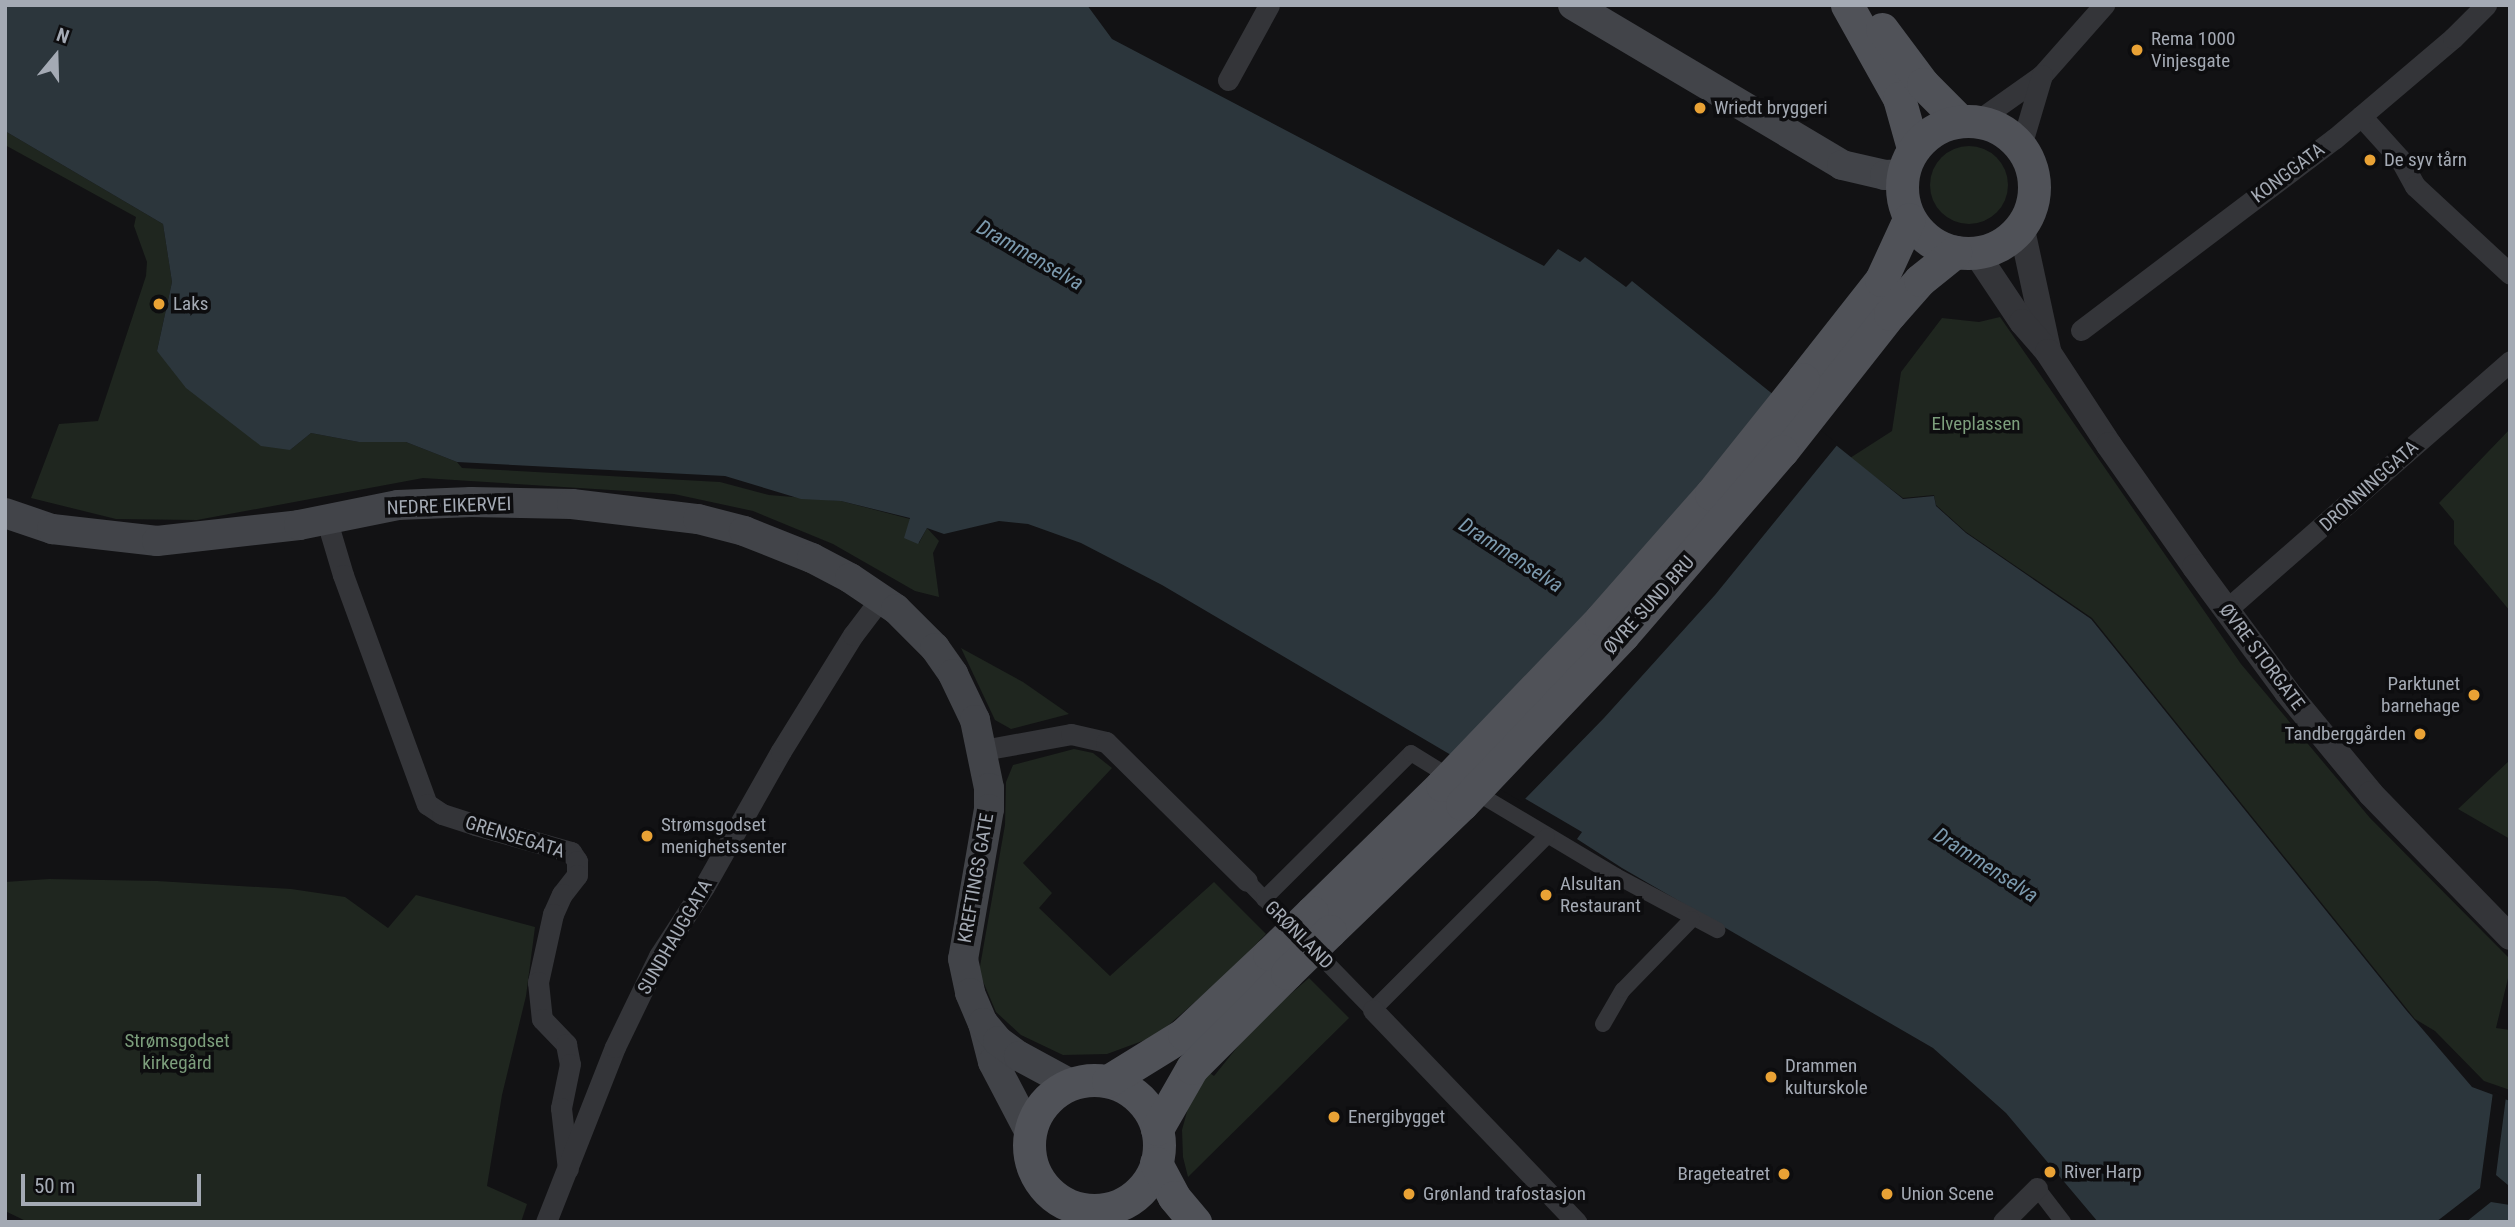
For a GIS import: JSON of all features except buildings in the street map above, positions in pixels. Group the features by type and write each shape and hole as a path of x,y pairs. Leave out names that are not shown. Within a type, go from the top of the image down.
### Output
{"main road":[{"path":"1573,5 1842,165 1885,175 1908,161 1933,131 1968,120"},
{"path":"1847,5 1899,98 1908,161 1903,202 1909,219 1936,244 1965,252 1996,247 2021,225 2033,199 2034,185 2029,158 2021,146 2002,130 1968,120 1923,85 1887,37 1868,5"},
{"path":"1814,388 1881,280 1909,219"},
{"path":"1814,388 1906,295 1965,252"},
{"name":"ØVRE SUND BRU","path":"1278,963 1452,794 1623,635 1814,388"},
{"name":"NEDRE EIKERVEI","path":"5,513 52,529 157,541 299,525 398,505 471,502 572,504 639,510 698,519 744,531 812,558 881,598"},
{"name":"KREFTINGS GATE","path":"881,598 922,634 953,674 975,720 989,788 989,819 963,959 970,993 983,1023 993,1062 1029,1131"},
{"path":"1108,1081 1184,1034 1278,963"},
{"path":"1157,1129 1192,1068 1278,963"},
{"name":"KREFTINGS GATE","path":"983,1023 999,1041 1019,1056 1069,1083"},
{"path":"1086,1079 1108,1081 1132,1093 1146,1106 1157,1129 1156,1163 1147,1181 1115,1216 1065,1203 1048,1190 1032,1163 1029,1131 1040,1107 1054,1092 1069,1083 1086,1079"},
{"path":"1156,1163 1174,1197 1195,1222"}],"street":[{"path":"1228,80 1269,5"},
{"path":"1968,120 2042,75 2104,5"},
{"name":"KONGGATA","path":"2081,330 2361,116 2486,5"},
{"path":"2021,146 2042,75"},
{"path":"2361,116 2400,159 2415,186 2510,274"},
{"name":"ØVRE STORGATE","path":"2021,225 2048,352"},
{"name":"ØVRE STORGATE","path":"1965,252 2048,352 2109,445 2287,692 2371,794 2509,936"},
{"name":"DRONNINGGATA","path":"2226,610 2510,361"},
{"name":"GRENSEGATA","path":"326,518 343,575 427,804 442,814 475,825 572,852 576,861 578,875 562,894 552,914 538,982 541,1020 566,1044 570,1064 561,1108 568,1169"},
{"name":"SUNDHAUGGATA","path":"546,1222 615,1047 659,956 704,887 852,635 881,598"},
{"name":"GRØNLAND","path":"982,750 1071,734 1105,742 1247,881 1576,1222"},
{"path":"1264,899 1411,753 1547,836 1692,919 1717,930"},
{"path":"1373,1010 1547,836"},
{"path":"1603,1024 1623,990 1692,919"},
{"path":"2003,1222 2037,1188 2063,1222"}],"green space":[{"path":"5,131 163,224 172,282 157,351 290,450 311,433 359,442 406,442 457,462 462,468 720,482 769,495 841,501 910,519 919,543 927,528 939,541 933,553 939,597 915,591 833,544 753,511 674,494 423,478 197,520 116,519 31,498 59,424 98,421 146,276 147,262 134,226 136,217 5,145"},
{"path":"1961,146 1977,146 1991,152 2002,163 2008,177 2008,193 2002,207 1991,218 1977,224 1961,224 1947,218 1936,207 1930,193 1930,177 1936,163 1947,152"},
{"name":"Elveplassen","path":"2000,317 2241,664 2370,818 2508,957 2510,970 2496,1028 2510,1030 2510,1090 2484,1081 2435,1031 2415,1019 2092,618 1966,532 1936,505 1934,495 1903,498 1850,458 1892,431 1901,372 1942,318 1979,322"},
{"path":"2510,429 2510,611 2454,544 2454,521 2439,503"},
{"path":"961,648 1023,682 1069,714 1011,729 995,720"},
{"path":"1074,749 1093,753 1112,768 1023,863 1052,893 1039,908 1110,976 1214,882 1266,934 1226,975 1156,1036 1107,1054 1063,1055 1021,1035 996,1012 979,972 1005,825 1006,782 1013,765"},
{"path":"2510,760 2510,839 2458,809"},
{"name":"Strømsgodset kirkegård","path":"49,879 157,881 291,889 345,897 388,928 416,895 535,927 526,996 502,1095 487,1186 527,1204 521,1222 28,1222 5,1211 5,882"},
{"path":"1309,978 1349,1018 1188,1177 1183,1157 1182,1130 1188,1108 1207,1071 1214,1076 1256,1024"}],"water":[{"name":"Drammenselva","path":"5,5 1087,5 1112,39 1544,266 1558,249 1580,262 1585,257 1626,287 1632,281 1903,499 1934,496 1936,506 1966,533 2091,619 2406,1010 2472,1087 2510,1101 2510,1222 2098,1222 2006,1113 1933,1048 1622,868 1577,839 1582,832 1162,585 1081,543 1028,524 999,521 944,534 927,528 918,544 904,538 910,518 841,501 801,499 725,476 457,462 406,442 359,442 311,433 290,450 261,446 186,388 157,351 172,282 163,224 5,131"}],"pier":[{"path":"1775,394 1838,444 1715,595 1604,718 1522,802 1449,760 1591,612"},
{"path":"2493,1092 2506,1097 2496,1175 2508,1185 2510,1205 2491,1202 2466,1222 2436,1222 2480,1188"}],"place":[{"name":"Rema 1000 Vinjesgate","path":"2137,50"},
{"name":"Wriedt bryggeri","path":"1700,108"},
{"name":"De syv tårn","path":"2370,160"},
{"name":"Laks","path":"159,304"},
{"name":"Parktunet barnehage","path":"2474,695"},
{"name":"Tandberggården","path":"2420,734"},
{"name":"Strømsgodset menighetssenter","path":"647,836"},
{"name":"Alsultan Restaurant","path":"1546,895"},
{"name":"Drammen kulturskole","path":"1771,1077"},
{"name":"Energibygget","path":"1334,1117"},
{"name":"River Harp","path":"2050,1172"},
{"name":"Brageteatret","path":"1784,1174"},
{"name":"Grønland trafostasjon","path":"1409,1194"},
{"name":"Union Scene","path":"1887,1194"}]}
